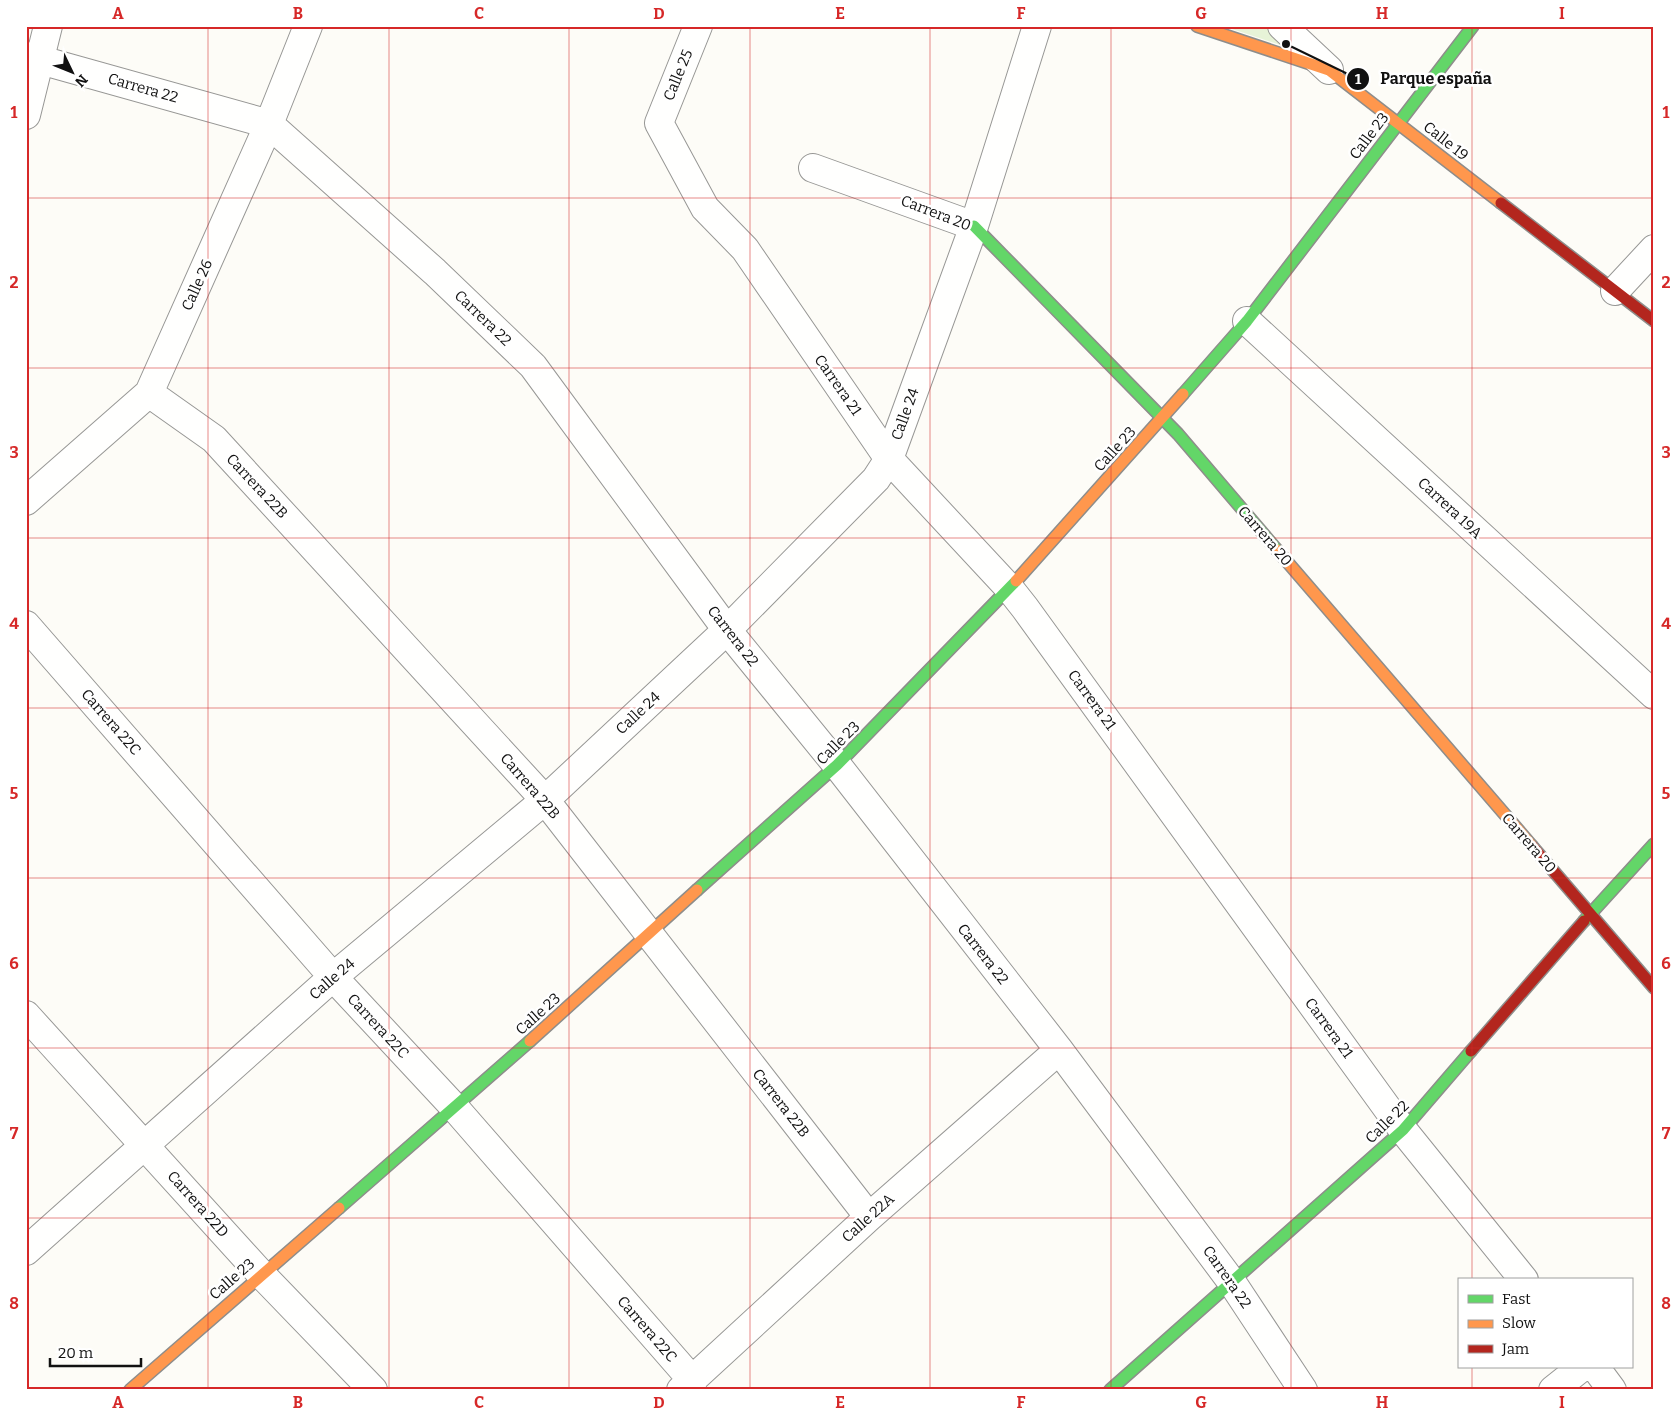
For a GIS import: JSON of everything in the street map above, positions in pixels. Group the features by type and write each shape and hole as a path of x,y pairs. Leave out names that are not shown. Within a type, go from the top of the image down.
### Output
{"street":[{"path":"26,115 34,58 48,26"},
{"name":"Calle 26","path":"26,501 149,393 269,124 308,26"},
{"name":"Calle 25","path":"659,123 698,26"},
{"name":"Calle 24","path":"26,1252 333,977 545,800 727,630 876,479 889,458 974,226 1037,26"},
{"name":"Calle 19","path":"1197,26 1329,70 1654,321"},
{"path":"1282,26 1329,70"},
{"name":"Calle 23","path":"130,1390 261,1274 455,1108 837,766 1010,589 1247,321 1473,26"},
{"name":"Carrera 22","path":"34,58 269,124 435,272 533,366 727,630 837,766 1059,1050 1231,1281 1303,1390"},
{"name":"Carrera 21","path":"659,123 706,208 744,249 889,458 1010,589 1403,1130 1522,1278"},
{"name":"Carrera 20","path":"813,168 974,226 1163,418 1654,988"},
{"path":"1615,291 1654,249"},
{"name":"Carrera 19A","path":"1247,321 1654,695"},
{"name":"Carrera 22B","path":"149,393 214,439 545,800 869,1217"},
{"name":"Carrera 22C","path":"26,624 333,977 455,1108 687,1385"},
{"name":"Calle 22","path":"1110,1390 1403,1130 1654,844"},
{"name":"Carrera 22D","path":"26,1015 261,1274 373,1390"},
{"name":"Calle 22A","path":"687,1385 869,1217 1059,1050"},
{"path":"1553,1390 1581,1368"},
{"path":"1596,1368 1612,1390"}],"green space":[{"path":"1223,26 1276,26 1302,52"}],"traffic: fast":[{"path":"1183,394 1247,321 1473,26"},
{"path":"974,226 1178,434 1277,550"},
{"path":"697,890 837,765 1016,581"},
{"path":"1584,921 1654,844"},
{"path":"339,1208 530,1041"},
{"path":"1110,1390 1403,1130 1471,1051"}],"traffic: slow":[{"path":"1197,26 1329,70 1501,203"},
{"path":"1016,581 1183,394"},
{"path":"1277,550 1532,846"},
{"path":"530,1041 697,890"},
{"path":"130,1390 339,1208"}],"traffic: jam":[{"path":"1501,203 1654,321"},
{"path":"1532,846 1654,988"},
{"path":"1471,1051 1584,921"}],"place":[{"name":"Parque españa","path":"1286,44"}]}
